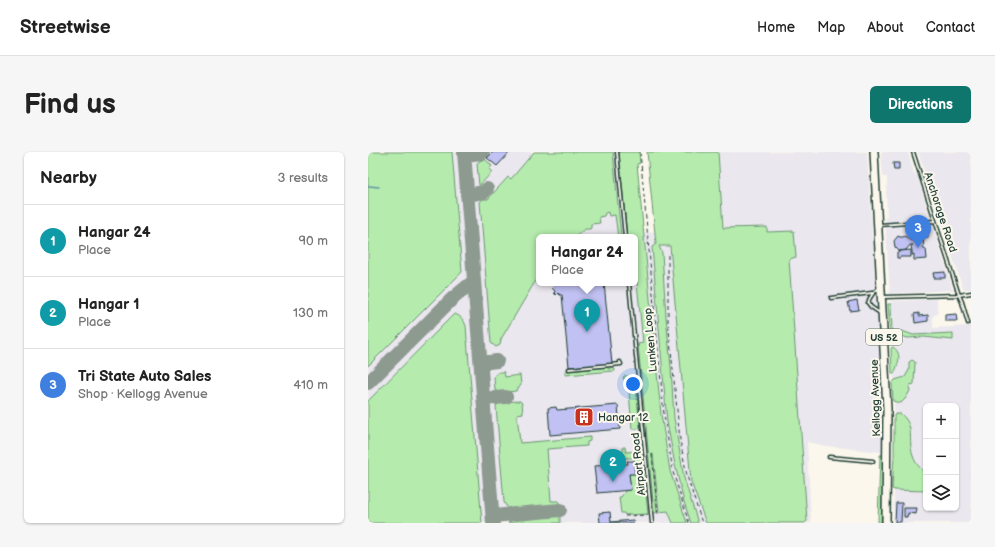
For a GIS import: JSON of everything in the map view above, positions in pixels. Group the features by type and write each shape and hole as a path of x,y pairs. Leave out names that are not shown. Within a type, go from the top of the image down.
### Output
{"main road":[{"name":"Kellogg Avenue","path":"874,152 888,409 886,523"}],"lane":[{"path":"617,152 625,234"},
{"name":"Anchorage Road","path":"914,152 968,323"},
{"path":"878,226 936,221"},
{"name":"Airport Road","path":"629,286 652,523"},
{"path":"882,286 872,293 868,303 871,307 883,315"},
{"path":"831,298 872,293"},
{"path":"882,297 971,293"},
{"path":"569,369 621,364 620,362"},
{"path":"829,457 873,461"}],"path":[{"name":"Lunken Loop","path":"640,152 664,414 673,472 689,523"},
{"path":"668,255 668,320 680,440 687,476 702,523"},
{"path":"652,454 658,514"},
{"path":"625,516 648,515"}],"shaded area":[{"path":"368,152 625,152 633,233 723,228 718,152 867,152 879,343 882,433 881,452 827,446 807,442 811,523 368,523"},
{"path":"881,152 908,152 914,173 917,175 953,290 890,294 885,218 887,217 887,177 883,177"},
{"path":"918,152 971,152 971,289 963,289"},
{"path":"937,299 938,314 933,315 933,328 971,326 971,523 893,523 895,465 891,301"}],"green space":[{"path":"368,152 452,152 462,272 368,366"},
{"path":"534,152 613,152 621,234 618,234 615,215 609,216 608,212 605,213 604,216 599,217 600,223 591,224 590,229 585,229 579,234 536,234 536,280 501,339 500,345 496,347 491,343 480,202 483,199 488,199 508,177 511,179"},
{"path":"619,152 639,152 640,163 637,164 661,414 670,471 687,523 673,523 668,511 659,512 652,454 657,512 654,512 638,344 643,343 637,286 638,234 627,234"},
{"path":"647,152 718,152 723,228 767,227 767,232 794,231 796,257 789,259 807,521 805,523 706,523 691,482 670,246 659,246 662,253 674,418 684,478 698,523 691,523 675,465 667,422 652,247 656,244"},
{"path":"485,159 492,166 489,169 492,172 479,185 477,164 479,161"},
{"path":"888,304 891,304 892,331 902,331 913,335 953,333 953,340 924,337 908,338 892,334 890,332"},
{"path":"454,314 462,318 466,326 482,523 368,523 368,401"},
{"path":"893,347 898,353 899,359 894,374 892,374 891,348"},
{"path":"912,360 915,362 914,384 910,385 910,391 901,403 893,401 892,383 895,380 905,377 909,370 909,362"},
{"path":"608,367 608,369 611,369 611,367 614,367 615,371 565,375 565,371"},
{"path":"504,372 505,377 520,375 521,385 516,391 499,393 495,390 495,375"},
{"path":"624,376 631,376 635,378 640,427 638,429 632,429 628,379 623,379"},
{"path":"520,401 522,403 523,413 517,414 520,443 590,437 590,441 587,442 587,446 547,449 551,501 559,501 559,505 511,509 506,506 504,502 496,406 500,402"},
{"path":"901,414 906,419 910,429 911,450 914,459 923,471 923,491 892,489 894,415"},
{"path":"623,447 625,447 626,452 638,451 642,454 648,514 625,515 624,513 621,513 619,497 621,497 626,490 631,490 629,474 634,474 635,466 634,458 620,458"},
{"path":"880,455 884,455 881,523 878,523"},
{"path":"560,516 560,523 508,523 512,520"}],"building":[{"path":"493,152 510,152 497,166 487,158"},
{"path":"893,163 899,163 899,170 894,170"},
{"path":"928,235 928,238 923,238 927,259 914,260 914,254 912,255 911,246 913,245 910,245 906,250 899,251 895,247 894,241 898,236 905,236 910,240 913,240 913,236"},
{"path":"911,250 911,257 897,258 897,252"},
{"path":"945,272 945,278 934,278 933,273"},
{"path":"554,286 604,286 612,364 569,367 562,295 558,293 556,295 552,288"},
{"path":"857,300 859,310 850,311 848,302"},
{"path":"919,313 919,316 928,315 928,321 915,323 914,314"},
{"path":"956,314 957,321 945,321 945,315"},
{"name":"Hangar 12","path":"618,405 620,429 550,435 548,408 556,407 557,410"},
{"path":"627,461 635,461 635,474 629,474 631,490 597,493 594,466 628,464"},
{"path":"896,503 902,503 901,522 895,522"},
{"path":"904,508 917,508 916,514 908,513 907,517 904,517"},
{"path":"610,512 611,522 633,520 634,523 600,523 599,513"}],"waterway":[{"path":"368,186 379,187"}],"taxiway":[{"path":"464,152 493,523"},
{"path":"464,155 483,152"},
{"path":"467,195 484,192 487,189"},
{"path":"368,383 452,299 474,281"},
{"path":"481,363 497,361"},
{"path":"484,399 506,397"},
{"path":"493,516 560,510"}],"place":[{"name":"Tri State Auto Sales","path":"918,248"},
{"name":"Hangar 24","path":"587,332"},
{"name":"Hangar 12","path":"584,417"},
{"name":"Hangar 1","path":"613,482"}]}
